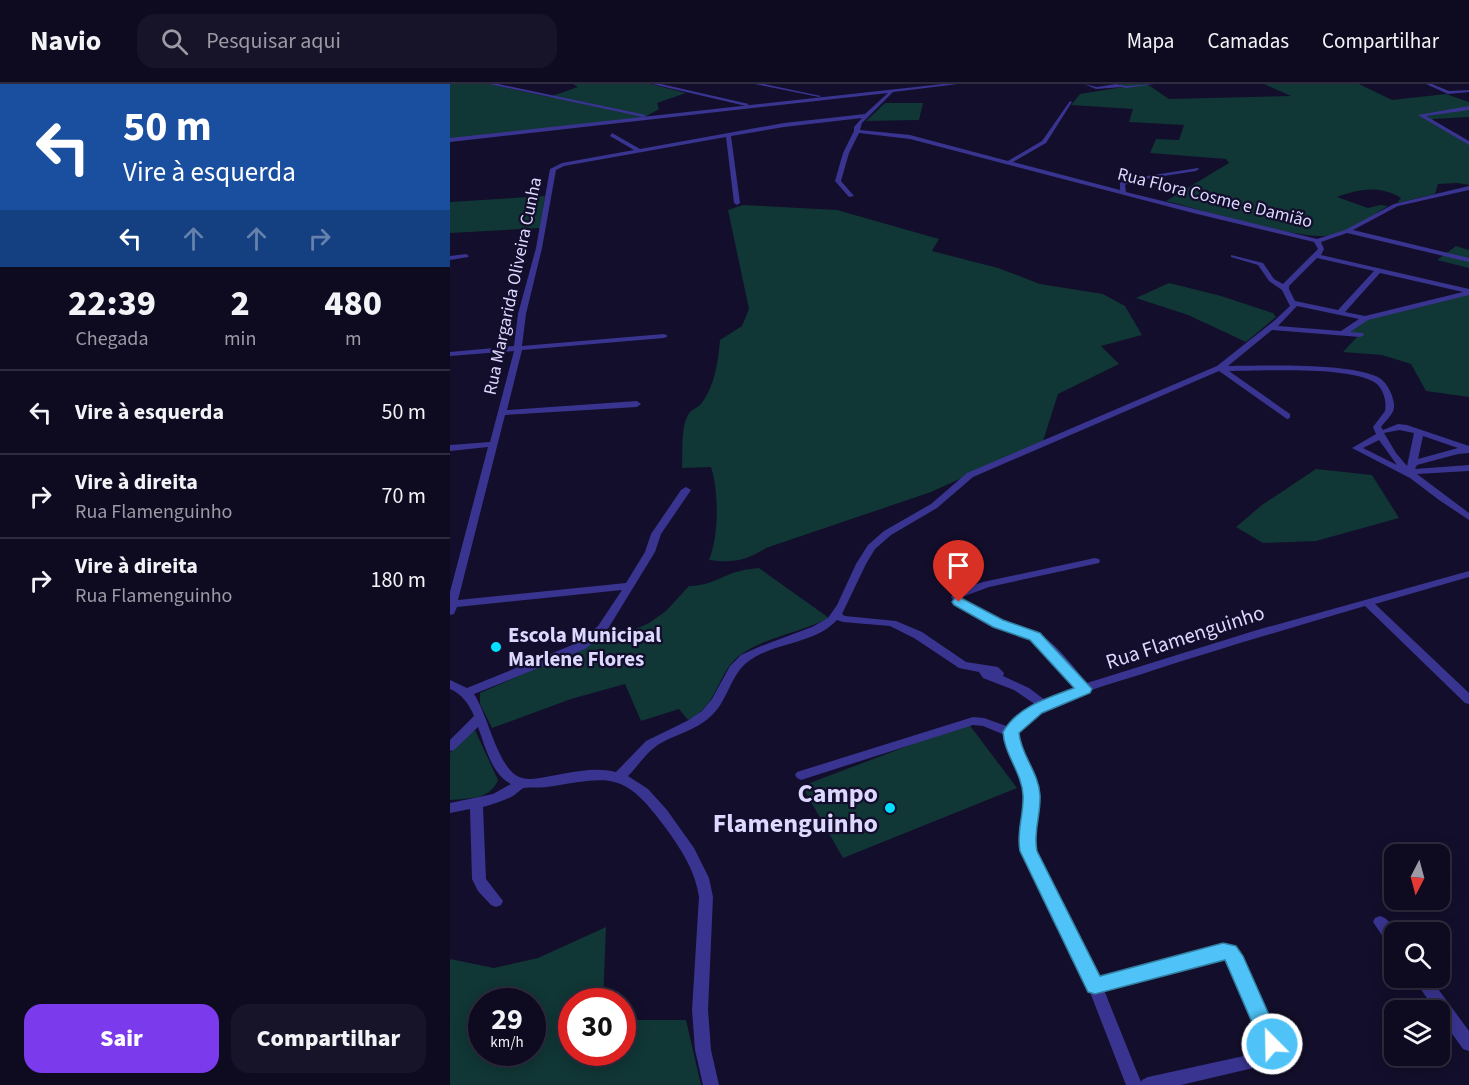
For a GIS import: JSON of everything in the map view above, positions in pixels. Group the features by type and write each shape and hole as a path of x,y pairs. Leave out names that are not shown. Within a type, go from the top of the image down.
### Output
{"street":[{"path":"491,84 652,118"},
{"path":"654,84 758,106"},
{"path":"757,84 831,98"},
{"path":"452,139 956,84"},
{"path":"1086,84 1095,88 1154,84"},
{"path":"1428,84 1461,98"},
{"path":"1446,92 1469,91"},
{"path":"851,196 838,181 846,153 857,127 865,116 877,109 891,92"},
{"path":"1010,162 1044,142 1060,115 1071,102"},
{"path":"1469,108 1421,115 1469,142"},
{"name":"Rua Margarida Oliveira Cunha","path":"451,608 518,349 522,314 539,248 553,169 562,165 784,125 865,116"},
{"name":"Rua Flora Cosme e Damião","path":"857,130 910,137 1317,241 1321,249 1285,289"},
{"path":"612,135 639,151"},
{"path":"728,135 737,203"},
{"path":"1123,192 1122,184 1130,180 1196,169"},
{"path":"1317,241 1347,231 1396,205 1469,188"},
{"path":"1347,231 1469,260"},
{"path":"450,258 466,256"},
{"path":"619,777 632,766 649,745 696,721 712,708 736,666 743,659 761,649 827,625 836,615 866,555 879,540 934,506 964,478 999,459 1160,395 1220,368 1271,328 1294,306 1285,289 1271,280 1260,264 1233,256"},
{"path":"1316,256 1469,292"},
{"path":"1340,313 1378,271"},
{"path":"1343,333 1365,318 1469,292"},
{"path":"1292,303 1365,318"},
{"path":"1271,328 1360,334"},
{"path":"450,354 664,336"},
{"path":"1220,368 1287,416"},
{"path":"1220,368 1312,370 1357,374 1376,380 1385,391 1390,406 1388,413 1377,427 1412,471 1469,517"},
{"path":"501,413 563,407 574,410 637,404"},
{"path":"1469,450 1398,427 1356,448 1412,471 1469,468"},
{"path":"1412,471 1419,432"},
{"path":"450,448 493,444"},
{"path":"1412,471 1458,451 1469,450"},
{"path":"466,693 581,646 602,629 650,552 656,534 686,490"},
{"path":"1085,689 1035,636 986,617 959,602 956,597 959,593 987,584 1095,561"},
{"name":"Rua Flamenguinho","path":"1011,732 1019,722 1045,706 1085,689 1178,657 1469,574"},
{"path":"451,608 630,586"},
{"path":"1368,603 1469,700"},
{"path":"836,615 843,619 892,623 918,635 963,664 986,670 984,671 987,675 997,677 1027,691 1045,706"},
{"path":"450,684 466,693 471,699 501,768 518,784 530,785 592,774 619,777 639,788 663,814 693,856 705,888 706,937 700,1010 703,1050 711,1085"},
{"path":"450,747 479,718"},
{"path":"801,775 972,721 984,722 1011,732 1012,742 1030,785 1032,796 1026,837 1028,851 1095,986 1134,1085"},
{"path":"450,808 506,795 518,784"},
{"path":"476,802 479,879 496,901"},
{"path":"1380,922 1384,928"},
{"path":"1095,986 1223,952 1229,952 1234,956 1272,1044 1272,1053 1266,1058 1148,1085"},
{"path":"1428,988 1469,1044"}],"green space":[{"path":"450,84 489,84 549,97 578,87 573,84 650,84 686,93 657,103 659,109 645,117 450,139"},
{"path":"1119,84 1147,84 1169,99 1291,96 1264,84 1359,84 1392,100 1446,94 1469,102 1469,117 1433,119 1432,121 1469,143 1469,185 1438,184 1435,194 1397,203 1401,198 1377,190 1362,190 1337,197 1368,208 1388,206 1346,230 1332,235 1318,236 1251,224 1166,201 1229,163 1226,159 1150,153 1156,139 1179,140 1184,125 1129,122 1133,109 1071,105 1080,94 1123,87"},
{"path":"885,103 923,103 919,120 866,121"},
{"path":"545,196 540,228 450,233 450,202"},
{"path":"743,205 837,210 939,239 932,251 998,268 1040,284 1103,294 1125,306 1142,335 1101,346 1119,364 1058,394 1043,441 931,492 766,548 752,556 732,561 709,560 716,527 717,501 714,477 711,467 682,468 683,431 690,412 700,405 710,390 717,365 720,340 742,326 749,309 728,210"},
{"path":"1456,246 1469,250 1469,268 1437,260"},
{"path":"1169,283 1221,296 1273,313 1276,317 1246,342 1188,315 1136,298"},
{"path":"1469,292 1469,397 1426,391 1411,364 1382,355 1343,352 1359,335 1343,333 1366,317"},
{"path":"1316,469 1372,475 1399,518 1316,541 1263,543 1236,527 1262,505"},
{"path":"759,568 829,618 759,644 739,656 726,671 706,706 688,720 679,709 641,721 625,684 571,699 492,728 480,704 480,693 588,645 608,630 636,629 649,623 666,611 689,586 710,583 733,573"},
{"name":"Campo Flamenguinho","path":"968,723 1017,788 843,858 802,786"},
{"path":"475,730 498,780 485,795 450,800 450,753 471,731"},
{"path":"606,927 604,988 558,988 558,1066 636,1066 636,1020 686,1020 701,1085 450,1085 450,959 494,968 538,958"}],"place":[{"name":"Escola Municipal Marlene Flores","path":"496,647"},
{"name":"Campo Flamenguinho","path":"890,808"}],"route":[{"path":"959,602 998,624 1035,636 1085,689 1036,709 1019,722 1011,732 1012,742 1030,785 1032,796 1026,837 1028,851 1095,986 1229,952 1234,956 1272,1044"}]}
